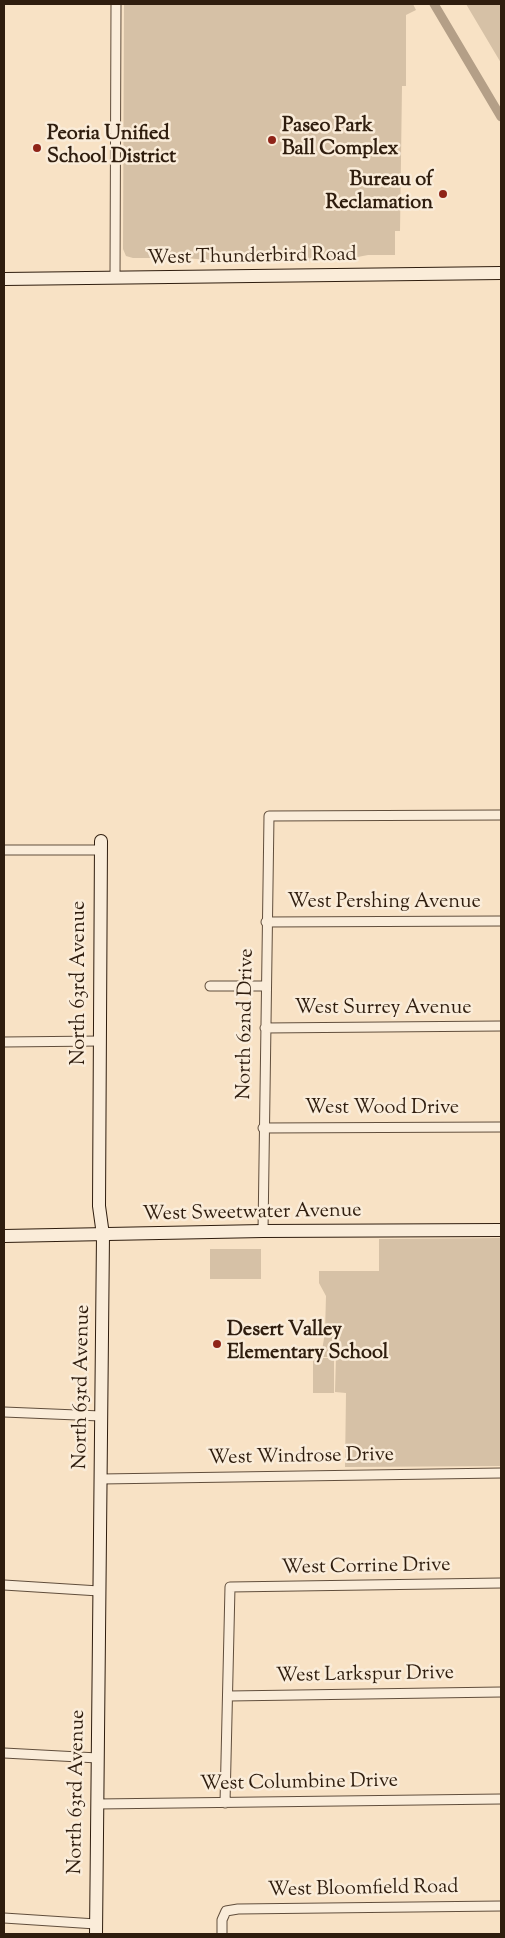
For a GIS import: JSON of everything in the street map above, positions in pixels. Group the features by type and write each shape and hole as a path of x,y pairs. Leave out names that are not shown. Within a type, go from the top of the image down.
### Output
{"street":[{"path":"115,278 116,4"},
{"name":"West Thunderbird Road","path":"4,279 501,273"},
{"name":"North 62nd Drive","path":"263,1231 269,816 501,815"},
{"path":"4,850 101,845"},
{"name":"North 63rd Avenue","path":"96,1929 103,1235 99,1206 101,845"},
{"name":"West Pershing Avenue","path":"266,922 501,920"},
{"path":"210,986 266,986"},
{"name":"West Surrey Avenue","path":"265,1028 501,1026"},
{"path":"4,1042 100,1041"},
{"name":"West Wood Drive","path":"263,1128 501,1127"},
{"name":"West Sweetwater Avenue","path":"4,1236 263,1231 501,1230"},
{"path":"4,1412 101,1416"},
{"name":"West Windrose Drive","path":"101,1478 501,1473"},
{"name":"West Corrine Drive","path":"228,1696 230,1587 501,1583"},
{"path":"4,1585 99,1591"},
{"name":"West Larkspur Drive","path":"228,1696 501,1692"},
{"path":"225,1803 228,1696"},
{"path":"4,1753 98,1758"},
{"name":"West Columbine Drive","path":"97,1804 501,1800"},
{"name":"West Bloomfield Road","path":"222,1934 222,1920 226,1911 238,1909 501,1906"},
{"path":"4,1918 96,1929"}],"shaded area":[{"name":"Paseo Park Ball Complex","path":"124,4 413,4 416,10 406,15 406,86 402,86 400,231 395,231 395,255 368,255 337,261 237,262 184,258 133,258 126,256 123,249"},
{"path":"466,4 501,4 501,63"},
{"path":"501,1238 501,1466 345,1467 346,1393 335,1392 336,1357 321,1357 325,1332 326,1296 319,1283 319,1271 379,1271 379,1239"},
{"path":"210,1249 261,1249 261,1279 210,1279"},
{"path":"313,1358 334,1358 334,1393 313,1393"}],"waterway":[{"path":"434,4 501,117"}],"place":[{"name":"Paseo Park Ball Complex","path":"272,140"},
{"name":"Peoria Unified School District","path":"37,148"},
{"name":"Bureau of Reclamation","path":"443,194"},
{"name":"Desert Valley Elementary School","path":"217,1344"}]}
